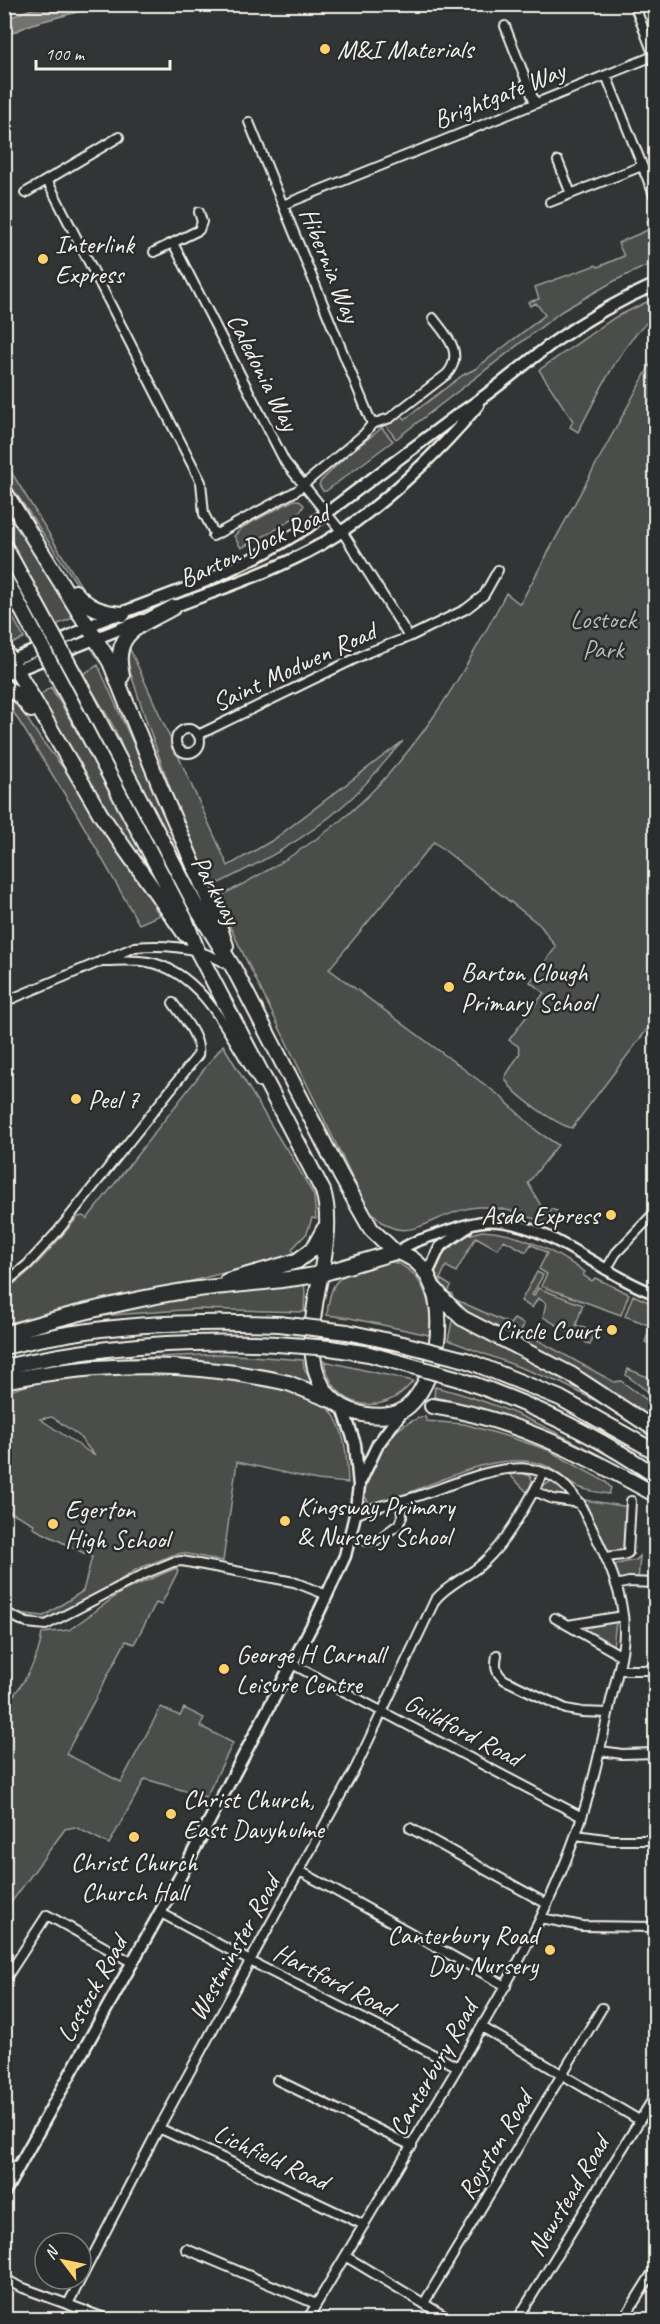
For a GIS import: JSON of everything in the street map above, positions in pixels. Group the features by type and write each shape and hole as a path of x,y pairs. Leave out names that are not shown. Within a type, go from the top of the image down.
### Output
{"highway":[{"path":"4,491 80,598 101,611 123,614"},
{"path":"32,532 110,662 201,884 205,909 317,1134 366,1221 376,1235 396,1252 411,1259 444,1300 462,1318 572,1375 656,1430"},
{"name":"Parkway","path":"4,545 187,889 205,909"},
{"name":"Parkway","path":"4,578 72,704 168,901 247,1042 282,1115 323,1191 327,1209 326,1244 321,1274"},
{"path":"135,725 120,668 121,644 131,632 174,607"},
{"path":"8,664 101,815 168,901"},
{"path":"4,687 23,699 82,782"},
{"path":"187,1291 286,1265 297,1260 313,1249 320,1240 326,1221"},
{"path":"4,1334 118,1303 187,1291 255,1285 321,1274 396,1252"},
{"path":"321,1274 314,1304 312,1354 318,1378 339,1405"},
{"path":"406,1408 422,1387 436,1345 439,1312 429,1279"},
{"path":"4,1347 53,1336 135,1324 207,1321 279,1324 348,1332 465,1360 560,1398 656,1452"},
{"path":"4,1367 89,1350 137,1344 232,1341 330,1348 369,1354 459,1379 529,1405 614,1449 656,1476"},
{"path":"4,1381 80,1369 145,1365 209,1369 288,1383 316,1392 339,1405 369,1416 392,1414 406,1408 432,1406 466,1412 542,1436 599,1463 656,1495"}],"main road":[{"name":"Barton Dock Road","path":"8,664 88,627 242,564 290,539 457,414 484,398 555,341 613,304 656,284"},
{"name":"Barton Dock Road","path":"8,664 96,638 303,554 342,532 406,479 465,422 484,398"},
{"name":"Lostock Road","path":"4,2193 161,1912 292,1664 345,1556 359,1486 355,1444 339,1405"},
{"name":"Lostock Road","path":"359,1486 371,1455 406,1408"}],"street":[{"path":"606,75 655,56 634,4"},
{"path":"505,26 535,103"},
{"name":"Brightgate Way","path":"283,205 606,75 656,200"},
{"name":"Hibernia Way","path":"249,122 372,423"},
{"path":"26,193 119,137"},
{"path":"558,161 571,194"},
{"path":"550,202 644,170 656,170"},
{"path":"47,180 201,482 204,514 214,536 303,486 364,434 372,423 384,421 397,413 452,369 455,360 454,346 433,318"},
{"path":"154,252 199,230 202,222 199,212"},
{"name":"Caledonia Way","path":"173,243 281,456 326,514"},
{"name":"Saint Modwen Road","path":"326,514 342,532 409,637"},
{"name":"Saint Modwen Road","path":"198,735 369,652 409,637 477,602 484,595 498,570"},
{"path":"4,1002 126,950 147,946 170,946 198,951 219,959 234,969"},
{"path":"102,961 148,962 168,968 189,982 215,1012 282,1115"},
{"path":"4,1284 27,1265 53,1238 198,1055 200,1046 173,1003"},
{"path":"606,1270 616,1253 656,1211"},
{"path":"396,1252 420,1240 474,1223 500,1222 539,1233 606,1270 656,1294"},
{"path":"429,1279 440,1247 474,1223"},
{"path":"355,1515 491,1471 510,1467 544,1473"},
{"name":"Westminster Road","path":"68,2304 159,2128 356,1767 435,1600 443,1590 468,1575 494,1552 544,1473"},
{"name":"Canterbury Road","path":"308,2319 506,1986 541,1918 576,1836 601,1751 619,1670 624,1630 623,1617 616,1585 606,1557 580,1503 562,1483 544,1473"},
{"path":"534,1491 553,1499 580,1503"},
{"path":"606,1557 623,1556 628,1552 631,1501"},
{"path":"366,1541 377,1540 399,1524 402,1517 401,1502"},
{"path":"4,1612 27,1623 46,1625 144,1574 173,1562 182,1561 294,1582 327,1594"},
{"path":"616,1585 629,1582 656,1583"},
{"path":"568,1625 623,1617"},
{"path":"555,1618 621,1655"},
{"path":"497,1655 495,1666 505,1680 566,1709 608,1713"},
{"name":"Guildford Road","path":"292,1664 582,1817"},
{"path":"619,1670 656,1670"},
{"path":"601,1751 622,1754 656,1753"},
{"path":"410,1828 547,1904"},
{"path":"576,1836 613,1840 656,1840"},
{"path":"300,1871 506,1986"},
{"name":"Hartford Road","path":"161,1912 250,1961 458,2067"},
{"path":"4,1981 47,1915 133,1963"},
{"path":"541,1918 582,1926 656,1927"},
{"name":"Royston Road","path":"424,2303 602,2008"},
{"path":"482,2027 639,2120"},
{"path":"277,2080 411,2146"},
{"name":"Newstead Road","path":"517,2319 656,2094"},
{"name":"Lichfield Road","path":"159,2128 364,2224"},
{"path":"4,2162 18,2169"},
{"path":"186,2249 316,2304"},
{"path":"345,2256 451,2319"},
{"path":"623,2319 656,2267"},
{"path":"4,2278 18,2286 110,2319"}],"green space":[{"path":"647,221 656,222 655,262 616,280 562,311 396,439 386,426 401,414 405,419 545,315 536,303 530,306 528,302 539,299 535,287 596,265 598,267 624,256 618,243 650,229"},
{"path":"655,298 655,315 642,327 621,355 578,432 570,427 573,421 539,370 614,318"},
{"name":"Lostock Park","path":"655,356 655,1019 572,1128 523,1099 514,1091 505,1077 520,1053 518,1046 509,1040 544,993 530,982 556,947 540,925 434,842 329,969 500,1096 538,1132 558,1145 528,1183 545,1213 549,1214 551,1209 557,1211 550,1226 516,1212 479,1207 462,1210 418,1227 405,1230 392,1228 379,1219 365,1203 216,898 246,883 330,829 384,779 409,750 431,721 471,658 506,593 520,604"},
{"path":"382,428 393,441 323,491 319,485 321,481 346,456"},
{"path":"4,460 84,591 83,593 5,477"},
{"path":"294,500 304,505 294,517 241,548 234,536 243,527"},
{"path":"4,503 75,617 56,625 5,533"},
{"path":"4,608 12,616 24,638 8,646 5,638"},
{"path":"130,649 228,866 273,840 403,741 354,796 331,816 264,860 211,887 173,796 143,711 129,668"},
{"path":"59,661 111,756 106,758 55,663"},
{"path":"98,665 187,864 182,866 125,757 112,725 83,674"},
{"path":"51,687 141,848 135,853 36,698"},
{"path":"9,699 16,702 40,738 82,792 160,915 139,924 75,811 9,705 6,704"},
{"path":"223,1045 314,1196 316,1219 312,1218 307,1233 292,1249 294,1253 283,1258 148,1292 78,1305 5,1324 5,1290 35,1266 78,1217 83,1216 87,1219"},
{"path":"482,1231 510,1235 536,1244 585,1272 583,1275 592,1281 595,1278 629,1294 621,1315 541,1286 547,1274 539,1269 547,1253 531,1244 526,1252 504,1240 497,1249 476,1237 456,1272 446,1266 440,1279 451,1286 448,1292 453,1294 452,1298 510,1324 514,1319 524,1324 521,1331 614,1382 621,1381 655,1406 655,1424 463,1313 447,1295 432,1266 453,1242"},
{"path":"394,1262 413,1274 425,1292 430,1313 429,1335 327,1315 332,1289 341,1278 355,1270 380,1263"},
{"path":"537,1272 543,1275 532,1295 534,1296 538,1288 583,1305 576,1325 595,1332 590,1345 543,1317 546,1303 538,1298 532,1308 521,1301"},
{"path":"304,1283 304,1312 196,1309 86,1317 161,1301"},
{"path":"633,1295 655,1305 655,1333 647,1343 645,1342 651,1326 625,1316"},
{"path":"453,1317 532,1358 633,1420 561,1383 448,1340"},
{"path":"222,1354 303,1360 304,1368 312,1383 263,1372 213,1365 114,1359"},
{"path":"324,1361 413,1381 401,1393 388,1401 361,1404 348,1399 338,1390 329,1377"},
{"path":"628,1369 655,1380 655,1397 626,1375"},
{"path":"118,1371 235,1378 297,1392 321,1403 335,1417 339,1425 344,1440 348,1483 317,1480 237,1462 223,1561 183,1553 173,1555 137,1569 96,1596 44,1622 30,1619 26,1614 44,1616 83,1591 92,1557 33,1528 34,1524 5,1509 5,1393 47,1381","holes":["52,1417 78,1435 95,1456 40,1419"]},
{"path":"435,1387 478,1399 520,1416 600,1456 519,1422 434,1397"},
{"path":"425,1416 426,1421 464,1424 548,1450 606,1482 611,1488 609,1494 574,1485 544,1465 526,1461 509,1461 472,1468 403,1495 404,1501 370,1505 364,1495 366,1481 375,1456 382,1445 401,1427"},
{"path":"522,1473 530,1476 532,1480 528,1493 510,1475"},
{"path":"550,1482 556,1483 567,1493 568,1499 543,1492 543,1486"},
{"path":"585,1500 629,1507 628,1552 606,1557"},
{"path":"640,1556 638,1581 620,1581 614,1570 617,1564 636,1560"},
{"path":"176,1568 178,1571 161,1605 156,1603 134,1644 126,1641 66,1754 121,1782 161,1707 180,1716 184,1708 204,1718 200,1726 233,1743 206,1797 145,1779 109,1844 75,1827 65,1829 5,1911 5,1707 33,1663 42,1633 69,1630 123,1591"},
{"path":"616,1622 613,1646 585,1631 588,1625"}],"shaded area":[{"path":"43,5 104,5 32,24 5,36 5,19"}],"place":[{"name":"M&I Materials","path":"325,49"},
{"name":"Interlink Express","path":"43,259"},
{"name":"Barton Clough Primary School","path":"449,987"},
{"name":"Peel 7","path":"76,1099"},
{"name":"Asda Express","path":"611,1215"},
{"name":"Circle Court","path":"612,1330"},
{"name":"Kingsway Primary & Nursery School","path":"285,1521"},
{"name":"Egerton High School","path":"53,1524"},
{"name":"George H Carnall Leisure Centre","path":"224,1669"},
{"name":"Christ Church, East Davyhulme","path":"171,1814"},
{"name":"Christ Church Church Hall","path":"134,1837"},
{"name":"Canterbury Road Day Nursery","path":"550,1950"}]}
